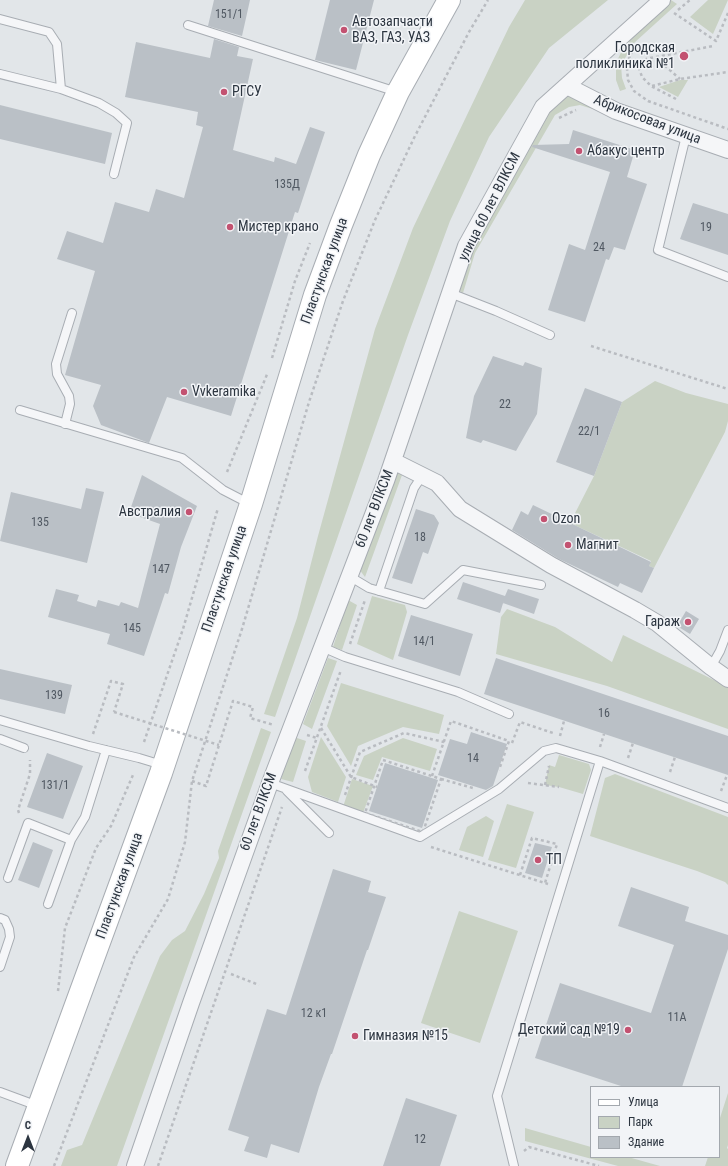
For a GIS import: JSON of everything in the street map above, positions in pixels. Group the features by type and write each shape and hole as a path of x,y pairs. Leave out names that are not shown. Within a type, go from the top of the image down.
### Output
{"main road":[{"name":"Пластунская улица","path":"17,1166 163,766 251,504 314,295 340,225 366,162 398,92 449,0"}],"street":[{"name":"улица 60 лет ВЛКСМ","path":"393,461 466,246 543,107 662,0"},
{"name":"Абрикосовая улица","path":"567,86 616,111 728,150"},
{"path":"393,461 437,483 460,508 551,565 635,610 657,624 728,679"},
{"name":"60 лет ВЛКСМ","path":"135,1166 191,1003 277,786 322,647 393,461"}],"lane":[{"path":"0,19 49,32 57,44 61,89"},
{"path":"188,25 398,92"},
{"path":"0,74 61,89 99,103 116,113 127,123 114,174"},
{"path":"686,136 658,250 728,277"},
{"path":"450,293 496,310 550,335"},
{"path":"65,424 70,404 69,396 57,374 56,364 72,313"},
{"path":"20,410 182,458 223,490 251,504"},
{"path":"379,591 414,488 422,476"},
{"path":"349,576 369,588 424,604 463,570 541,585"},
{"path":"711,667 720,652 728,630"},
{"path":"322,647 345,657 458,692 509,714"},
{"path":"0,720 163,766"},
{"path":"0,739 24,748"},
{"path":"277,786 420,837 497,791 544,751 556,748 600,761 728,808"},
{"path":"48,904 71,840 85,817 106,750"},
{"path":"513,1162 497,1096 600,761"},
{"path":"277,786 329,833"},
{"path":"8,878 28,824 71,840"},
{"path":"0,918 5,920 9,929 10,937 0,967"},
{"path":"0,1092 39,1106"}],"path":[{"path":"54,1166 134,957 168,899 185,842 192,781 242,629 309,402 343,301 375,220 411,145 469,32 488,0"},
{"path":"669,18 690,0"},
{"path":"674,13 716,41 728,13"},
{"path":"636,46 629,58 627,69 628,80 634,91 648,101 728,129"},
{"path":"676,99 651,86 642,77 639,68 646,59 713,46"},
{"path":"655,58 680,79"},
{"path":"651,86 680,79 728,72"},
{"path":"556,119 578,109"},
{"path":"591,346 728,389"},
{"path":"144,742 183,629 218,508"},
{"path":"305,771 369,588"},
{"path":"89,746 111,681 123,684 114,712 219,745"},
{"path":"192,781 206,786 233,701 254,707 250,718 280,727"},
{"path":"560,736 564,720"},
{"path":"432,776 451,721 509,741 499,771"},
{"path":"321,727 351,777 376,786"},
{"path":"340,809 360,752 404,733 444,742"},
{"path":"305,734 317,738"},
{"path":"599,749 604,734"},
{"path":"628,759 632,743"},
{"path":"24,748 31,757 30,774 18,810 20,817 28,824"},
{"path":"670,773 675,757"},
{"path":"441,778 423,832 365,813 376,786 383,760 477,789"},
{"path":"544,785 549,766"},
{"path":"58,992 65,928 96,848 111,826 133,775"},
{"path":"722,791 727,775"},
{"path":"509,781 559,787"},
{"path":"158,1166 283,806"},
{"path":"520,875 532,838 557,844 546,883"},
{"path":"425,845 561,888"},
{"path":"231,974 259,985"},
{"path":"513,1162 529,1147 599,1166"}],"green space":[{"path":"525,0 608,0 549,48 489,137 450,221 408,335 275,717 264,714 297,618 375,329 413,228 509,27"},
{"path":"669,0 677,4 634,43 621,65 622,78 626,89 620,91 616,80 616,63 626,42"},
{"path":"708,0 728,0 713,34 690,17"},
{"path":"680,80 688,80 678,97 659,87"},
{"path":"574,93 602,112 580,105 569,107 555,115 475,253 463,293 456,289 471,247 553,105"},
{"path":"655,381 686,393 728,404 728,421 725,432 654,568 649,566 651,561 570,523 594,476 622,402"},
{"path":"395,472 402,475 365,577 359,569"},
{"path":"372,596 405,605 407,612 393,660 357,644"},
{"path":"348,600 357,605 342,650 333,647"},
{"path":"507,609 555,627 612,662 623,635 728,687 728,729 607,686 496,654 501,617"},
{"path":"328,658 337,661 312,729 303,724"},
{"path":"341,683 444,715 439,734 403,727 358,746 351,766 327,726"},
{"path":"261,728 271,732 117,1166 61,1166 67,1150 82,1145 160,956 172,940 185,931 204,894 219,858 218,851"},
{"path":"294,737 306,741 293,782 281,779"},
{"path":"321,737 346,777 338,802 312,792 308,777"},
{"path":"403,738 437,749 430,771 382,757 373,780 356,775 364,756"},
{"path":"559,755 589,764 591,770 583,794 559,787 545,785 549,765 555,767"},
{"path":"615,774 728,817 728,885 725,882 697,871 590,836 605,778"},
{"path":"352,779 373,786 363,813 421,833 343,807"},
{"path":"507,804 534,812 516,868 488,860"},
{"path":"486,816 494,821 483,857 459,850 467,827"},
{"path":"459,911 518,931 480,1043 421,1023"},
{"path":"728,1093 728,1166 705,1166 708,1158 720,1158 720,1118"},
{"path":"525,1128 590,1147 590,1158 632,1158 660,1166 618,1166 525,1141"}],"building":[{"path":"214,0 250,0 242,36 208,26"},
{"name":"Автозапчасти ВАЗ, ГАЗ, УАЗ","path":"330,0 374,0 356,70 315,60"},
{"path":"214,39 239,47 237,56 253,59 233,150 274,162 275,157 296,164 310,127 325,132 298,213 295,212 231,416 167,397 149,443 101,425 93,406 101,385 65,375 95,271 57,259 67,231 103,243 115,202 149,212 156,189 184,198 203,127 196,125 198,112 125,97 136,42 210,58"},
{"path":"0,105 112,133 105,164 0,139"},
{"path":"573,130 635,150 627,177 647,184 625,250 614,247 609,260 606,259 585,322 548,310 569,244 585,250 610,172 532,147 533,145 569,144"},
{"path":"693,203 728,214 728,255 680,239"},
{"path":"493,356 523,366 525,362 542,368 537,414 516,451 483,440 481,443 466,438 474,396"},
{"path":"585,388 622,402 594,476 556,462"},
{"path":"142,475 197,506 181,547 168,594 165,593 144,656 107,644 110,634 48,617 56,589 79,595 77,601 96,607 98,600 119,606 121,602 138,608 160,524 129,513"},
{"path":"86,488 104,492 87,563 0,541 11,492 81,509"},
{"path":"533,505 651,562 649,566 654,568 642,593 620,583 618,587 559,559 512,530 521,511 528,515"},
{"path":"416,509 434,515 439,523 428,554 423,552 412,584 392,578"},
{"path":"463,582 505,596 508,589 539,599 534,614 503,603 500,613 457,599"},
{"name":"Гараж","path":"686,611 699,619 690,634 677,626"},
{"path":"411,615 473,634 460,676 398,656"},
{"path":"496,658 728,736 728,775 484,694"},
{"path":"0,669 72,685 65,714 0,699"},
{"path":"471,732 507,744 493,786 486,790 438,775 450,739 467,744"},
{"path":"47,753 83,766 63,819 27,807"},
{"path":"385,763 438,780 422,828 369,811"},
{"path":"33,842 53,850 39,888 18,880"},
{"name":"ТП","path":"535,843 552,847 542,878 525,873"},
{"path":"333,869 371,881 368,892 386,897 332,1054 319,1087 299,1153 271,1144 267,1158 244,1151 249,1137 228,1130 267,1009 286,1015"},
{"path":"631,887 689,907 685,921 728,935 728,949 682,1086 621,1086 535,1058 560,983 651,1013 674,945 618,926"},
{"path":"406,1098 457,1115 440,1166 383,1166"}],"place":[{"name":"Автозапчасти ВАЗ, ГАЗ, УАЗ","path":"344,30"},
{"name":"Городская поликлиника №1","path":"684,56"},
{"name":"РГСУ","path":"224,92"},
{"name":"Абакус центр","path":"579,151"},
{"name":"Мистер крано","path":"230,227"},
{"name":"Vvkeramika","path":"184,392"},
{"name":"Австралия","path":"189,512"},
{"name":"Ozon","path":"544,519"},
{"name":"Магнит","path":"568,545"},
{"name":"Гараж","path":"688,622"},
{"name":"ТП","path":"538,860"},
{"name":"Детский сад №19","path":"628,1030"},
{"name":"Гимназия №15","path":"355,1036"}]}
